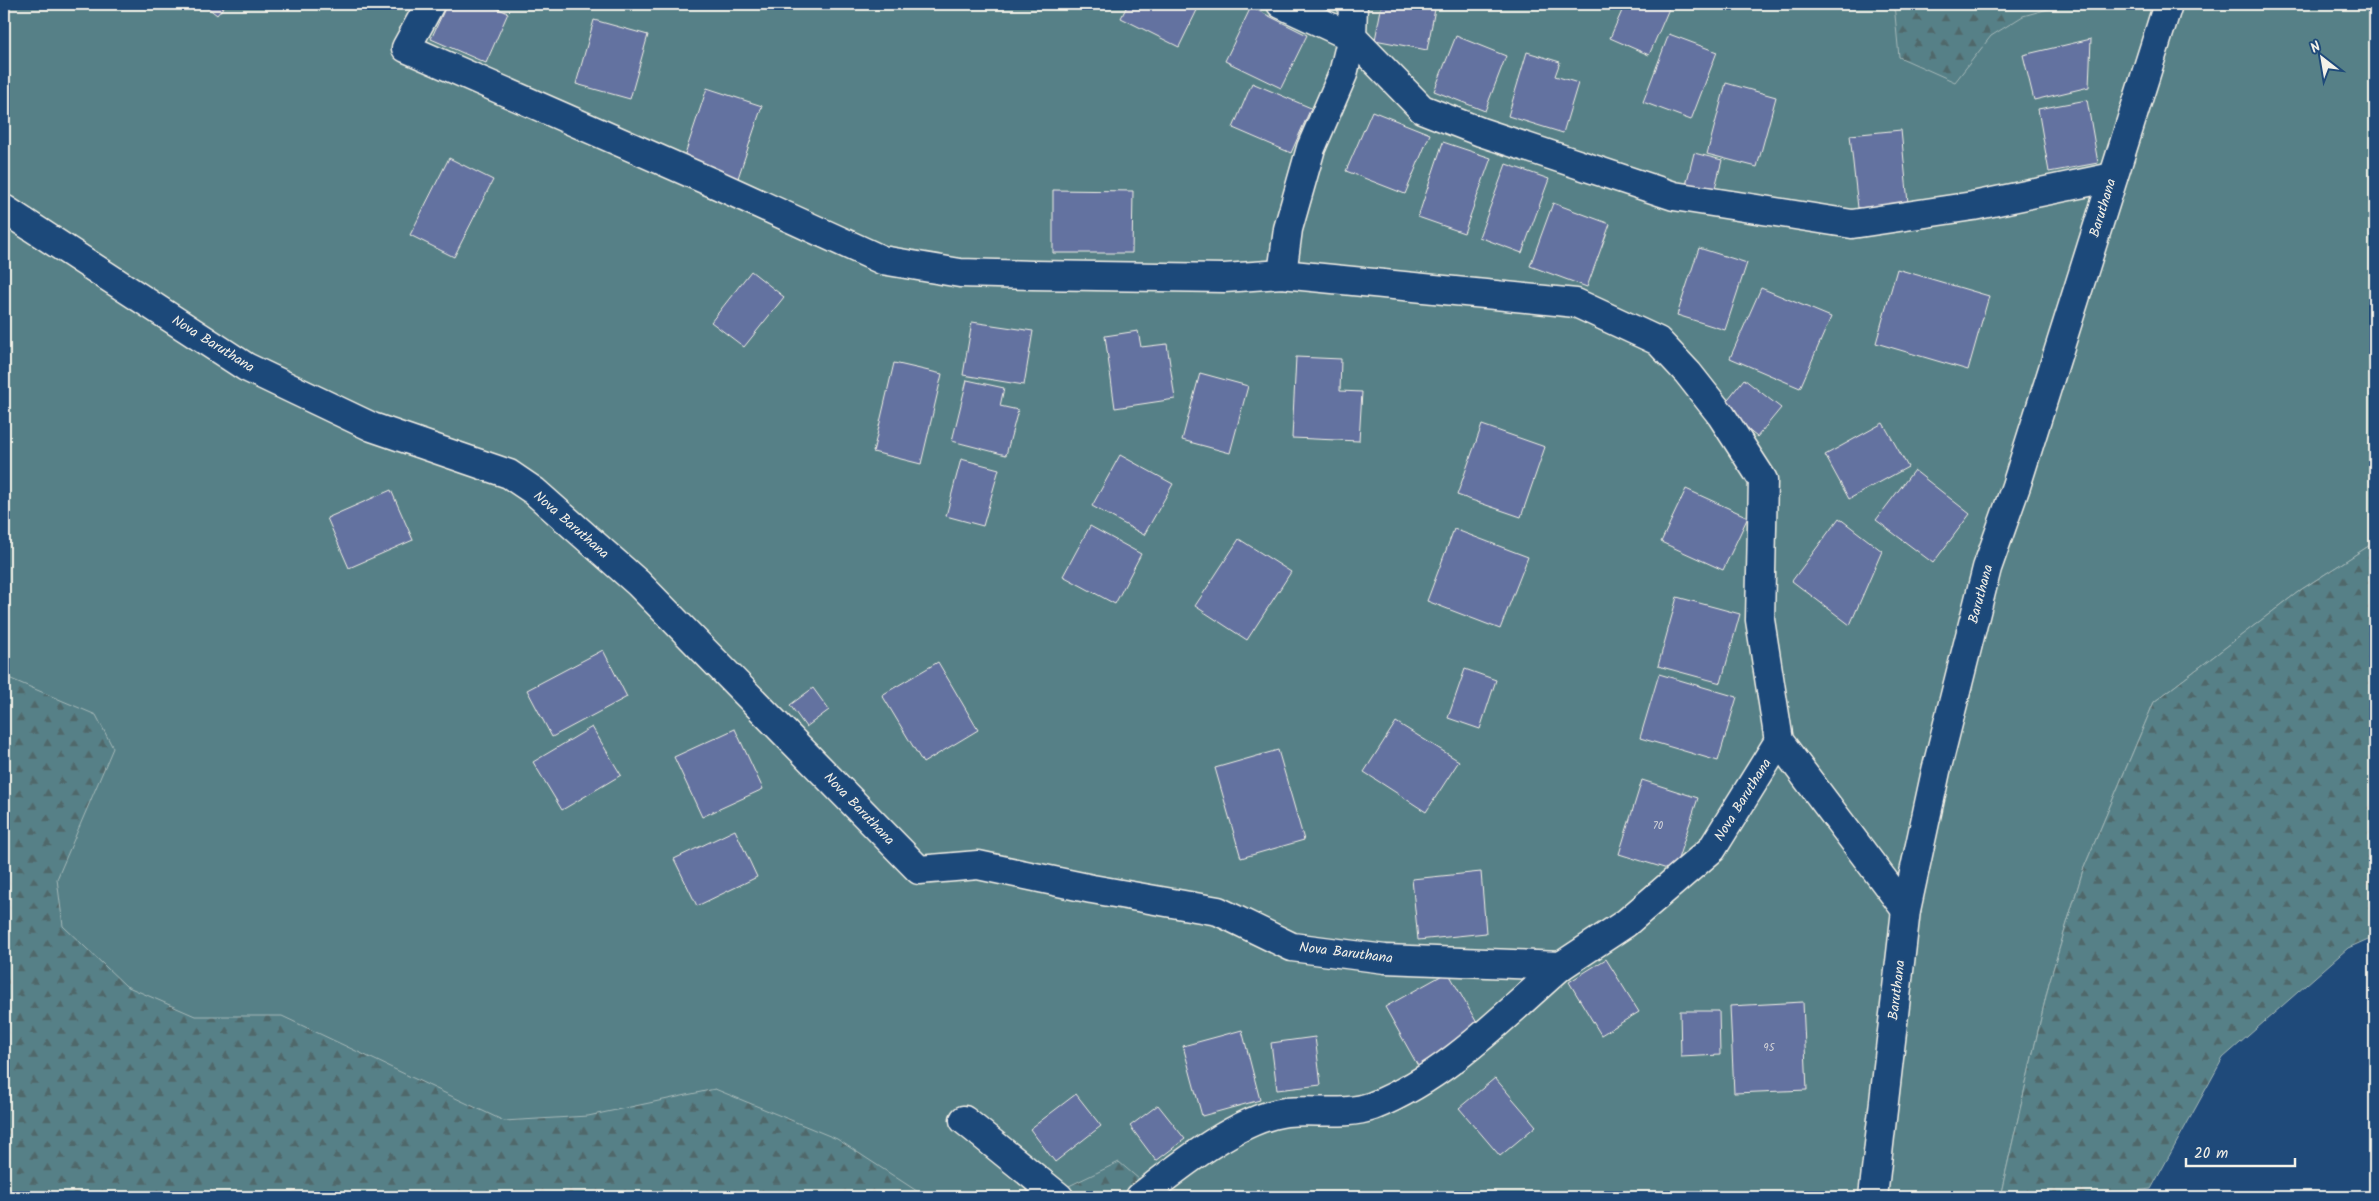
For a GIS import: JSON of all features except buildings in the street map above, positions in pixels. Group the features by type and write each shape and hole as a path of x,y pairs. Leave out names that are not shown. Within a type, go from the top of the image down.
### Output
{"street":[{"path":"430,4 406,48 720,186 882,260 960,272 1033,275 1224,278 1282,274 1576,303 1658,341 1688,372 1721,414 1763,480 1760,620 1779,742 1906,910"},
{"path":"1281,4 1352,37 1422,109 1480,132 1674,196 1852,224 1973,206 2113,177"},
{"path":"1282,274 1288,229 1311,148 1343,74 1352,37 1353,4"},
{"name":"Baruthana","path":"1873,1197 1906,910 1936,771 1987,568 2016,486 2167,6"},
{"name":"Nova Baruthana","path":"4,209 246,367 372,427 509,474 534,491 638,584 919,870 978,865 1092,889 1218,911 1292,947 1385,959 1561,966 1626,923 1712,849 1779,742"},
{"path":"1140,1197 1210,1146 1247,1124 1285,1112 1334,1112 1370,1107 1404,1092 1464,1052 1561,966"},
{"path":"964,1120 1059,1197"}],"green space":[{"path":"4,4 2375,4 2375,542 2302,589 2154,702 2083,870 2049,983 2000,1197 4,1197"},
{"path":"1894,4 2066,4 2023,16 1991,36 1955,82 1899,57"},
{"path":"2375,542 2375,936 2348,948 2223,1058 2151,1189 2082,1197 2000,1197 2049,983 2083,870 2154,702 2302,589"},
{"path":"4,676 96,715 113,748 57,879 63,926 126,986 195,1016 282,1016 504,1121 588,1116 715,1089 837,1139 926,1197 4,1197"},
{"path":"1119,1162 1160,1197 1046,1197"}]}
